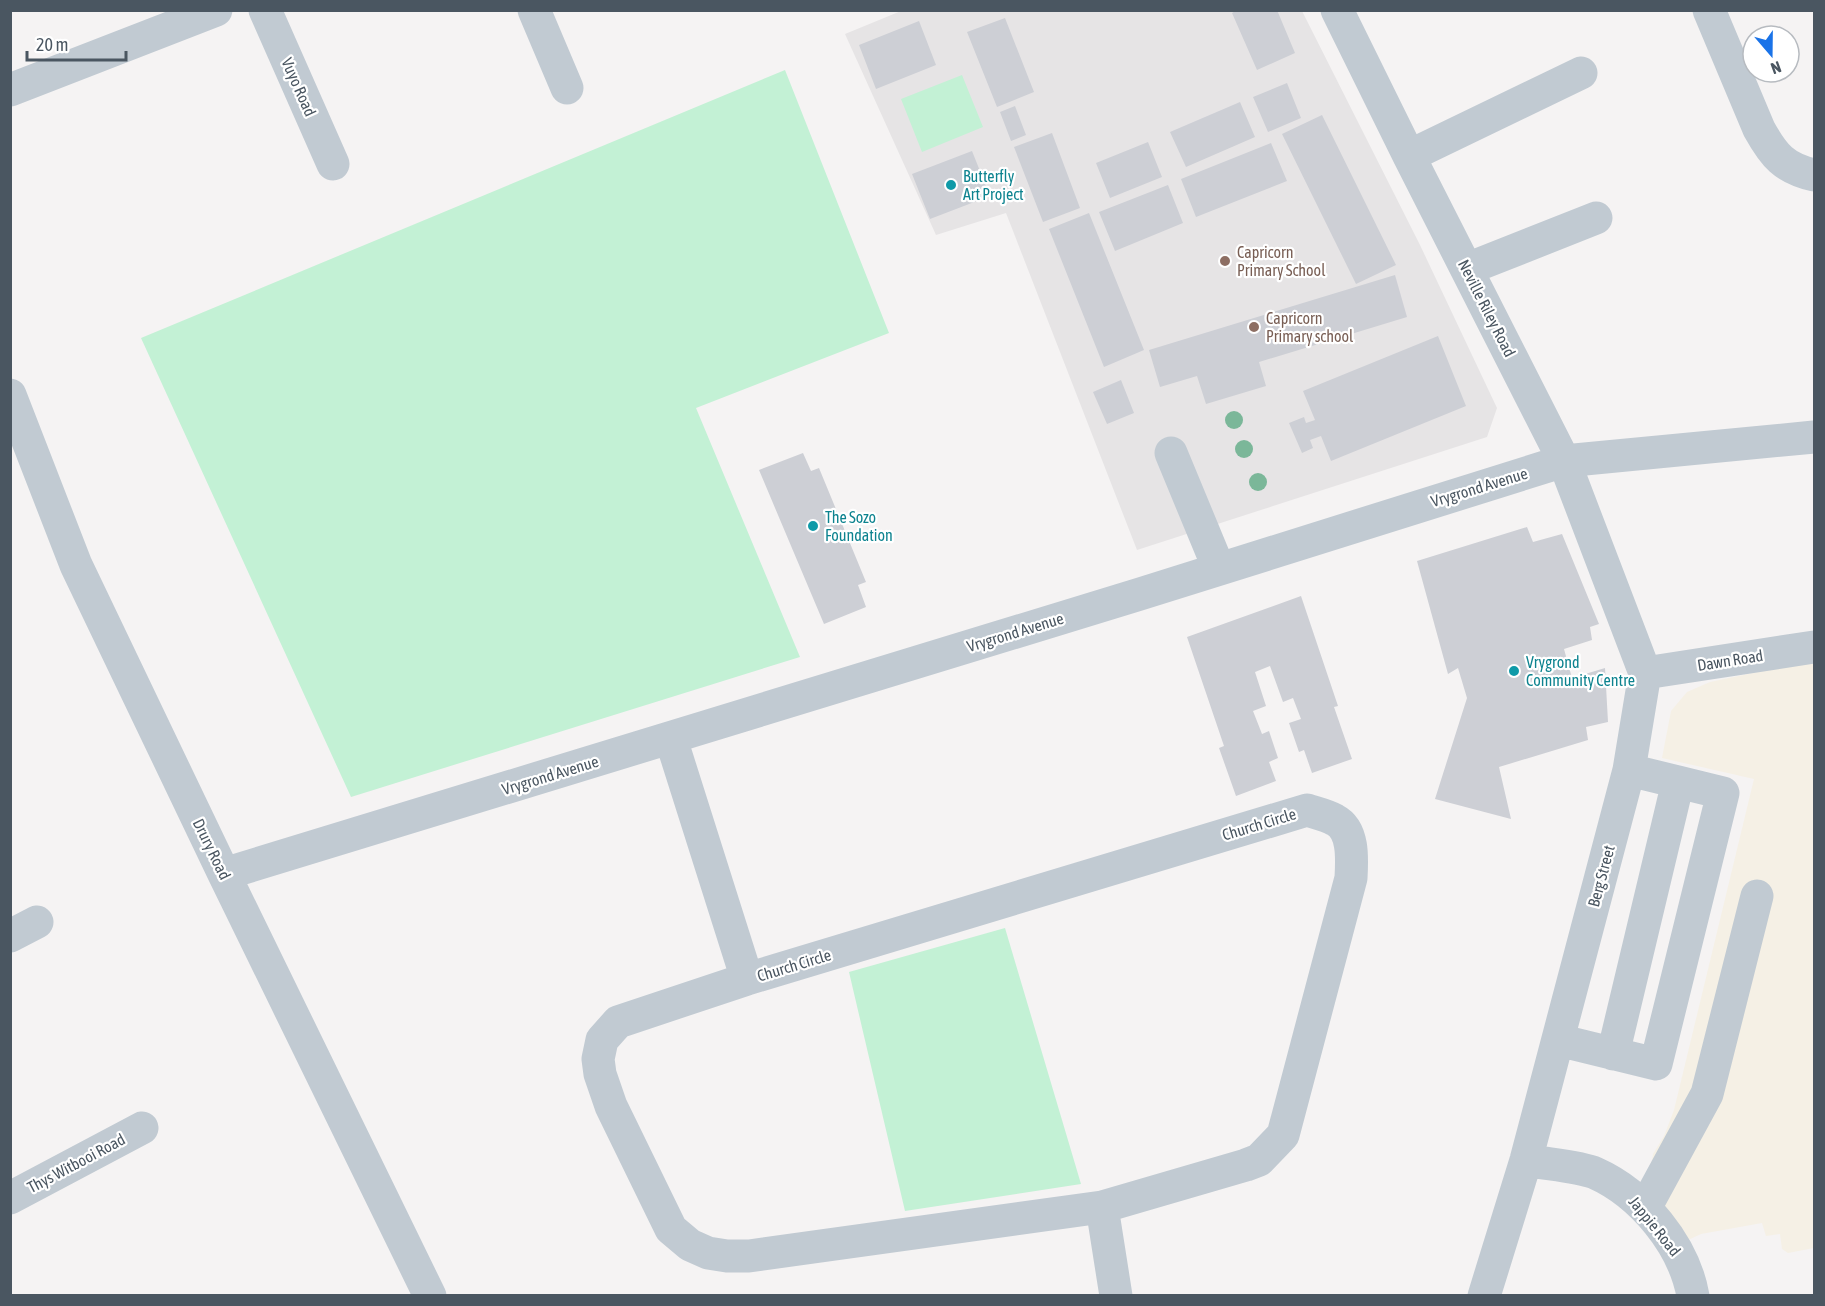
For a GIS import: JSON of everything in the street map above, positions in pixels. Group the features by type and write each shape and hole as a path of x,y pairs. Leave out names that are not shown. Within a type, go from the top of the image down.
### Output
{"street":[{"path":"10,90 216,10"},
{"name":"Vuyo Road","path":"265,10 333,164"},
{"path":"534,10 567,88"},
{"name":"Neville Riley Road","path":"1337,10 1564,460"},
{"path":"1709,10 1759,129 1769,147 1780,161 1800,172 1815,175"},
{"path":"1409,156 1581,73"},
{"path":"1467,269 1596,218"},
{"name":"Drury Road","path":"10,395 76,565 430,1296"},
{"name":"Vrygrond Avenue","path":"224,874 671,739 1564,460 1815,437"},
{"path":"1170,453 1219,569"},
{"path":"1564,460 1645,673"},
{"name":"Dawn Road","path":"1645,673 1815,647"},
{"name":"Berg Street","path":"1484,1296 1526,1160 1629,770 1645,673"},
{"name":"Church Circle","path":"671,739 747,979"},
{"path":"1558,1040 1656,1064 1723,793 1629,770"},
{"path":"1613,1054 1678,782"},
{"name":"Church Circle","path":"1307,810 1337,820 1349,838 1352,856 1350,878 1283,1135 1259,1160 1102,1207 749,1256 708,1253 690,1245 671,1229 611,1106 600,1074 598,1059 602,1040 618,1022 747,979 1307,810"},
{"path":"1645,1208 1707,1094 1757,896"},
{"name":"Thys Witbooi Road","path":"10,1198 142,1128"},
{"name":"Jappie Road","path":"1526,1160 1593,1172 1624,1189 1645,1208 1680,1255 1690,1280 1693,1296"},
{"path":"1102,1207 1116,1296"}],"shaded area":[{"name":"Capricorn Primary school","path":"901,11 1302,11 1420,245 1497,408 1487,437 1137,550 1006,213 936,235 845,34"}],"green space":[{"path":"785,70 889,333 696,408 800,657 351,797 141,338"},
{"path":"962,75 983,127 922,152 901,99"},
{"path":"1005,928 1081,1184 905,1211 849,972"}],"sand":[{"path":"1814,660 1814,1248 1788,1253 1782,1249 1780,1234 1766,1236 1762,1223 1701,1234 1688,1240 1658,1197 1650,1172 1653,1154 1664,1136 1674,1110 1754,779 1662,758 1671,711 1687,692 1710,682"}],"building":[{"path":"1237,10 1277,10 1295,53 1257,70 1232,13"},
{"path":"1005,18 1034,92 997,107 967,32"},
{"path":"919,21 936,65 876,89 859,45"},
{"path":"1287,83 1301,118 1268,132 1253,97"},
{"path":"1240,102 1255,137 1186,167 1170,132"},
{"path":"1015,106 1026,135 1011,141 1000,112"},
{"path":"1322,115 1396,265 1356,284 1282,134"},
{"path":"1052,133 1080,208 1043,222 1014,147"},
{"path":"1148,142 1162,177 1110,198 1096,163"},
{"path":"1271,143 1287,181 1196,217 1181,179"},
{"name":"Butterfly Art Project","path":"972,151 990,196 930,219 912,174"},
{"path":"1168,185 1183,223 1115,251 1099,212"},
{"path":"1089,213 1144,350 1104,367 1049,229"},
{"path":"1395,275 1407,317 1259,362 1266,386 1206,404 1197,376 1160,387 1149,350"},
{"path":"1438,336 1466,406 1331,461 1321,436 1310,440 1313,448 1302,453 1289,423 1304,417 1306,423 1315,420 1303,391"},
{"path":"1121,380 1134,413 1107,424 1093,392"},
{"name":"The Sozo Foundation","path":"803,453 811,471 819,468 866,582 858,585 866,607 824,624 759,470"},
{"name":"Vrygrond Community Centre","path":"1527,527 1533,542 1562,534 1599,624 1590,627 1592,640 1564,649 1572,678 1605,668 1608,722 1586,727 1588,740 1499,767 1511,819 1435,799 1467,698 1458,668 1448,674 1417,561"},
{"path":"1301,596 1338,706 1334,707 1352,759 1312,773 1304,750 1299,752 1289,723 1301,719 1293,698 1283,702 1270,666 1255,672 1266,706 1253,711 1262,734 1269,731 1278,758 1269,762 1276,781 1236,796 1219,748 1224,746 1187,637"}],"place":[{"name":"Butterfly Art Project","path":"951,185"},
{"name":"Capricorn Primary School","path":"1225,261"},
{"name":"Capricorn Primary school","path":"1254,327"},
{"name":"The Sozo Foundation","path":"813,526"},
{"name":"Vrygrond Community Centre","path":"1514,671"}]}
